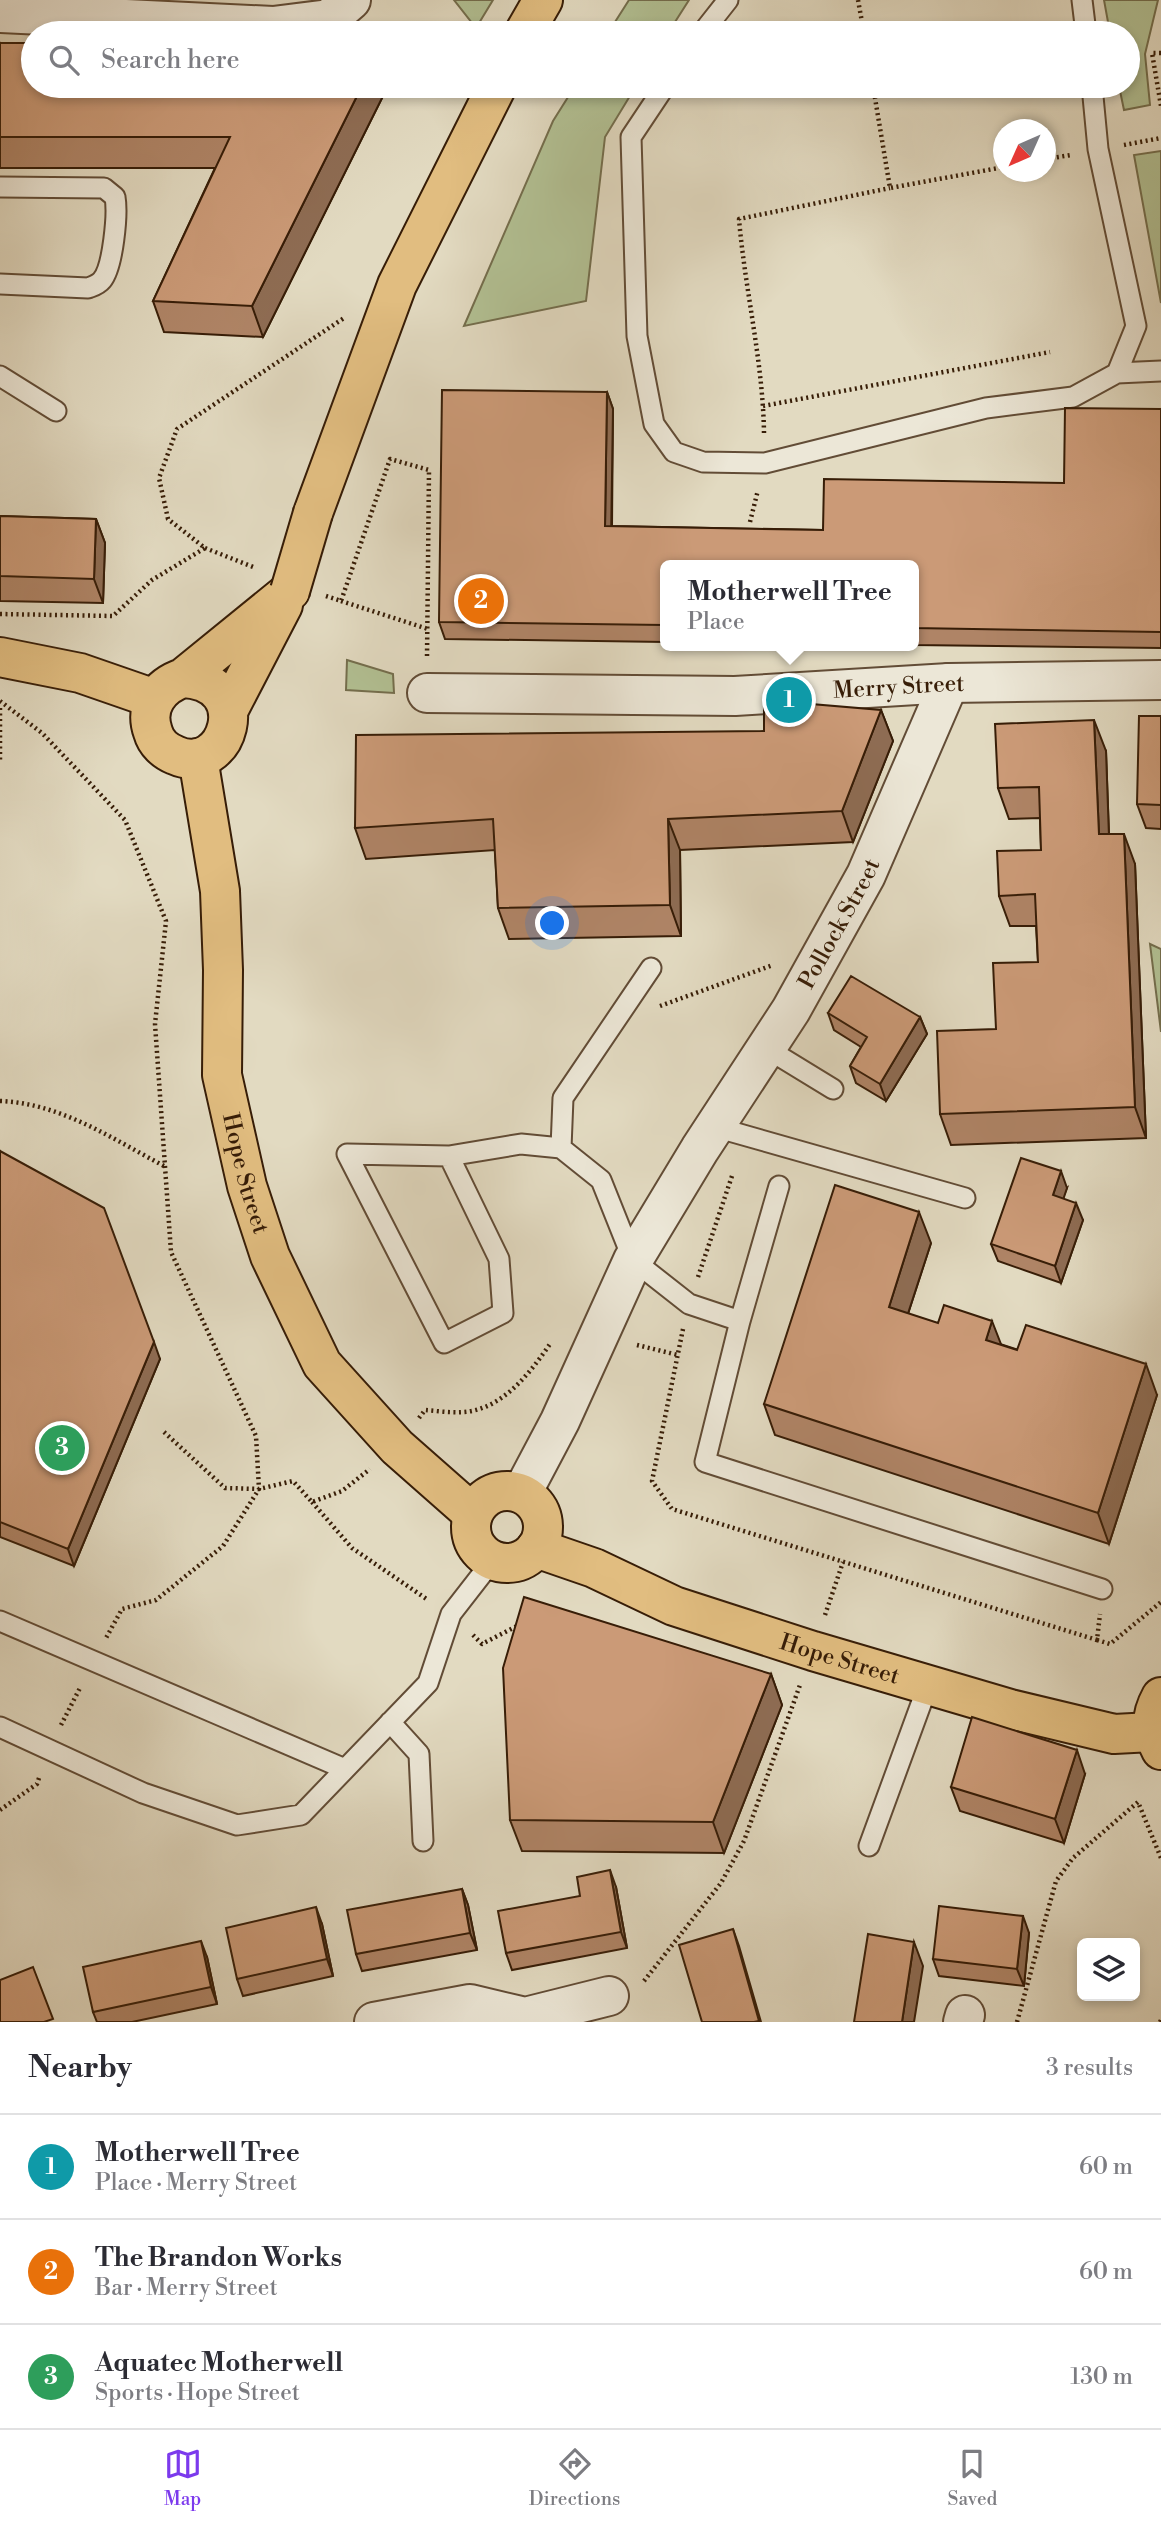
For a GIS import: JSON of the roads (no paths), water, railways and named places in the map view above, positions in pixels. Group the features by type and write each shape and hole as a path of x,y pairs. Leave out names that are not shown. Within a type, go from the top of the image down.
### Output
{"main road":[{"path":"530,21 543,0"},
{"path":"291,585 169,688 150,723 160,745 183,759 198,758 213,751 223,741 228,728 229,709 291,585 313,513 397,285 490,98"},
{"path":"0,657 169,688 211,684 221,694 229,709"},
{"name":"Hope Street","path":"198,758 220,891 223,970 222,1075 247,1186 270,1255 321,1364 397,1447 473,1514"},
{"path":"508,1490 522,1493 532,1501 542,1516 543,1529 536,1548 525,1558 511,1563 493,1560 477,1546 471,1535 473,1514 485,1497 508,1490"},
{"name":"Hope Street","path":"536,1548 594,1567 804,1665 928,1685 1114,1734 1158,1726"}],"street":[{"path":"313,21 329,19 351,0"},
{"path":"0,13 112,9 226,21"},
{"name":"Merry Street","path":"427,693 736,696 949,683 1161,680"},
{"name":"Pollock Street","path":"522,1493 560,1421 633,1260 766,1048 866,875 949,683"},
{"path":"374,2022 472,2013 525,2017 609,1996"}],"lane":[{"path":"711,21 727,0"},
{"path":"1082,0 1085,21"},
{"path":"657,98 631,137 637,336 654,424 674,453 703,463 765,463 986,408 1073,397 1117,373 1161,371"},
{"path":"1093,98 1098,149 1136,326 1117,373"},
{"path":"0,187 104,188 115,197 117,209 107,273 100,284 88,288 0,284"},
{"path":"0,376 56,411"},
{"path":"561,1148 563,1098 651,968"},
{"path":"766,1048 833,1089"},
{"path":"708,1138 965,1198"},
{"path":"449,1156 499,1259 503,1313 444,1343 347,1154 449,1156 522,1144 561,1148 601,1180 633,1260 689,1304 740,1321"},
{"path":"779,1186 740,1321 705,1462 1102,1589"},
{"path":"0,1727 144,1793 237,1825 301,1815 428,1683 451,1614 493,1560"},
{"path":"0,1622 345,1769"},
{"path":"869,1846 928,1685"},
{"path":"390,1722 419,1755 423,1840"}],"place":[{"name":"The Brandon Works","path":"481,601"},
{"name":"Motherwell Tree","path":"789,700"},
{"name":"Aquatec Motherwell","path":"62,1448"}]}
